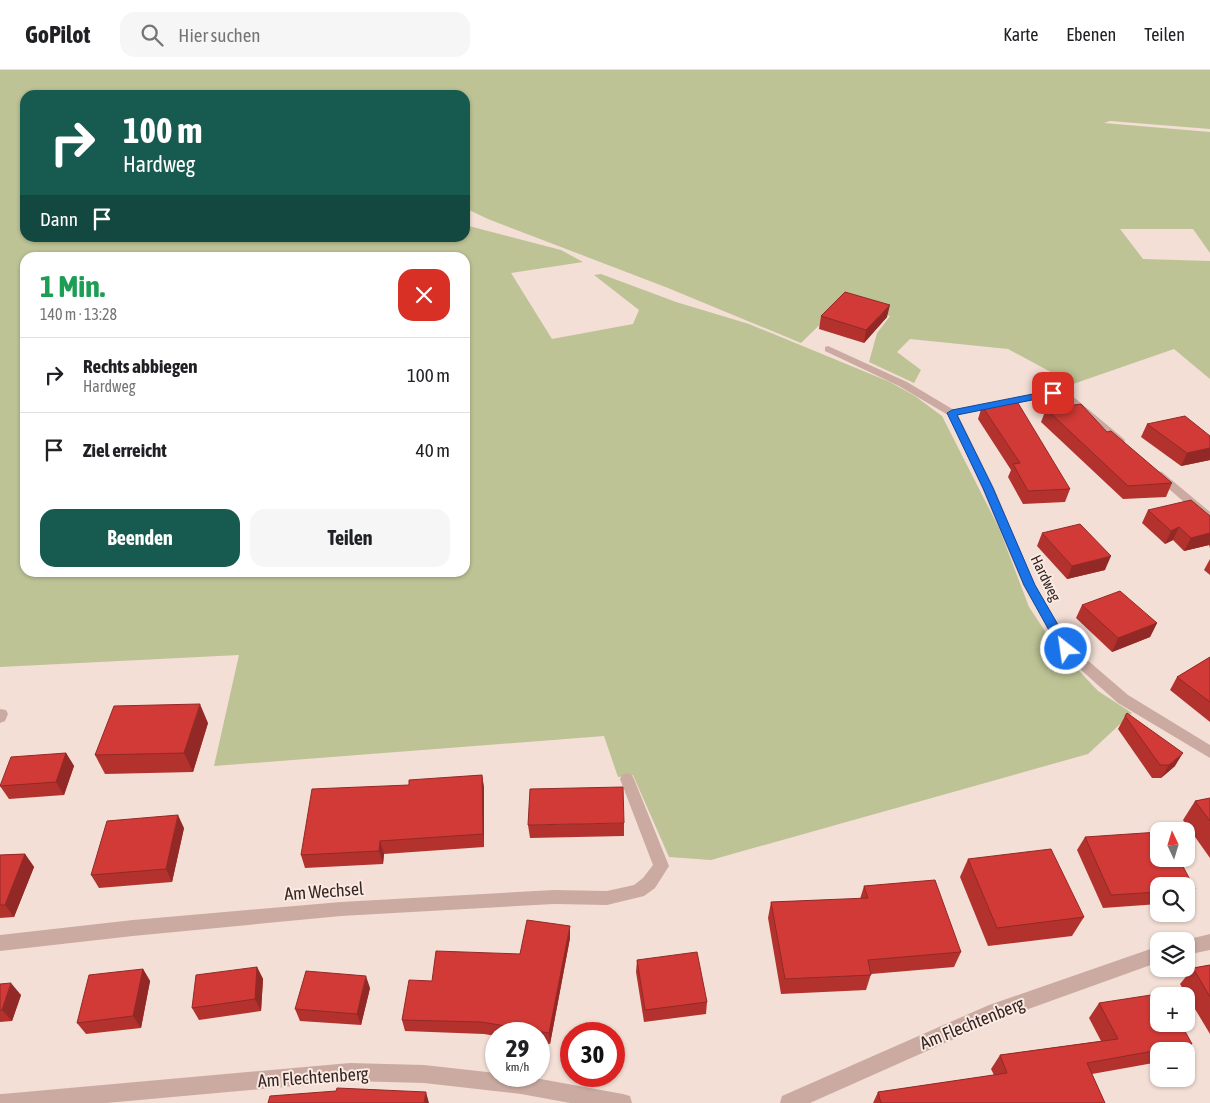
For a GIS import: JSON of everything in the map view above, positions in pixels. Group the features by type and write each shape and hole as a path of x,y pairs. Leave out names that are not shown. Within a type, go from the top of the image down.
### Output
{"street":[{"path":"828,349 904,384 952,413 1053,393 1066,396 1132,451"},
{"name":"Hardweg","path":"952,413 988,488 1029,585 1066,649 1123,699 1210,752"},
{"path":"1147,464 1210,518"},
{"name":"Am Wechsel","path":"0,943 133,928 341,909 554,897 607,898 638,891 649,883 662,866 627,780"},
{"path":"1195,945 1210,942"},
{"name":"Am Flechtenberg","path":"789,1103 989,1014 1150,957"},
{"name":"Am Flechtenberg","path":"2,1103 350,1072 424,1074 520,1085 623,1103"}],"green space":[{"path":"0,70 1210,70 1210,129 1110,121 1104,123 1210,132 1210,253 1193,229 1120,229 1143,259 1210,261 1210,379 1174,349 1073,384 1008,349 910,339 897,352 921,370 914,383 869,362 877,333 890,316 844,301 801,343 668,288 470,210 470,90 20,90 20,242 470,242 470,226 561,250 583,262 511,273 552,339 633,324 639,310 594,275 601,274 676,302 749,324 890,382 915,396 942,416 999,528 1029,607 1053,643 1098,691 1132,713 1088,754 711,860 669,857 633,775 618,777 604,736 214,766 239,655 0,667"}],"building":[{"path":"845,292 890,305 866,330 821,316"},
{"path":"1018,403 1070,489 1028,491 1013,464 1020,463 982,406"},
{"path":"1081,404 1107,432 1111,431 1172,483 1128,486 1046,409"},
{"path":"1185,416 1210,436 1210,448 1187,453 1147,424"},
{"path":"1191,500 1210,516 1210,533 1191,538 1179,527 1171,531 1148,510"},
{"path":"1080,524 1111,556 1072,566 1042,533"},
{"path":"1120,591 1157,623 1118,638 1082,605"},
{"path":"1210,657 1210,702 1177,677"},
{"path":"200,704 184,753 95,755 114,706"},
{"path":"1127,713 1183,753 1169,765 1160,765 1125,716"},
{"path":"66,753 56,782 0,786 11,757"},
{"path":"482,775 483,834 380,841 379,851 301,855 312,789 409,785 409,780"},
{"path":"623,787 624,823 528,825 530,789"},
{"path":"1210,798 1210,821 1195,801"},
{"path":"178,815 166,869 91,875 107,821"},
{"path":"1150,833 1150,868 1184,868 1189,877 1150,877 1150,893 1111,895 1085,837"},
{"path":"1051,849 1084,917 997,928 968,859"},
{"path":"25,854 5,905 0,905 0,855"},
{"path":"935,880 961,952 868,960 871,975 785,979 771,902 868,898 864,886"},
{"path":"527,920 570,926 550,1028 550,1022 485,1023 402,1020 409,980 432,981 436,951 520,954"},
{"path":"697,952 707,1002 645,1010 637,960"},
{"path":"1210,965 1210,997 1195,971 1195,968"},
{"path":"257,967 255,999 192,1008 196,975"},
{"path":"143,969 133,1016 77,1023 89,975"},
{"path":"306,971 366,976 357,1014 295,1009"},
{"path":"11,983 2,1010 0,1010 0,984"},
{"path":"1150,995 1150,1032 1185,1032 1191,1042 1150,1042 1150,1052 1087,1063 1105,1103 881,1103 878,1092 1007,1073 1000,1055 1118,1039 1099,1003"},
{"path":"337,1088 426,1092 424,1103 268,1103 270,1096 336,1091"}],"route":[{"path":"1053,393 1040,394 952,413 988,488 1029,585 1066,649"}]}
